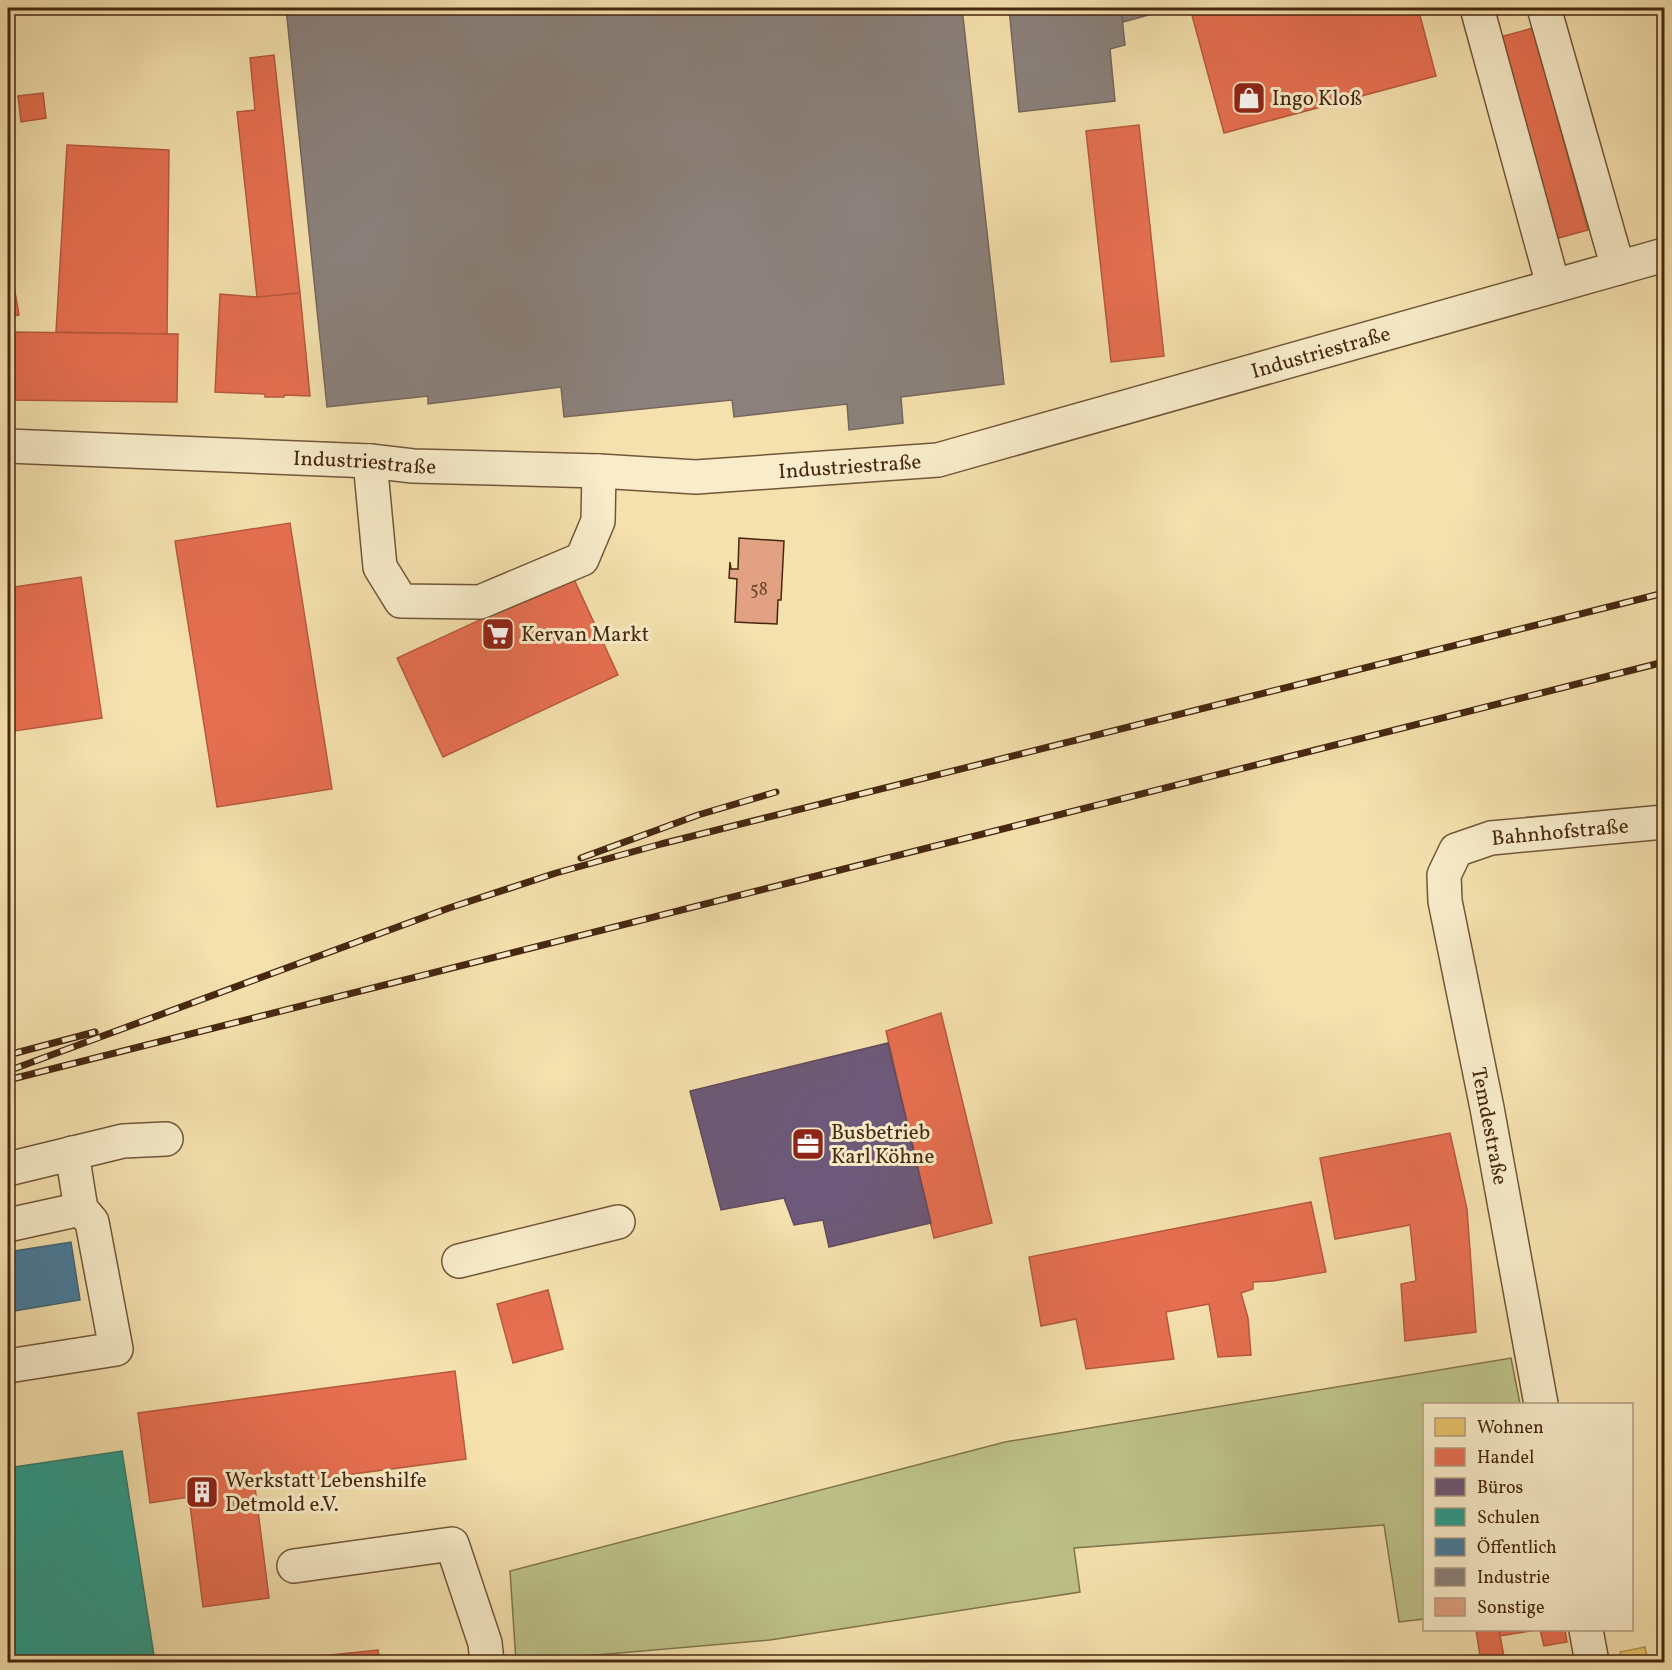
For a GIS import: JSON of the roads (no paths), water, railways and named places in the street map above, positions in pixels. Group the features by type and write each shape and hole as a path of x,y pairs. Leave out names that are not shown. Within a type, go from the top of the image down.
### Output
{"street":[{"path":"1477,8 1553,285"},
{"path":"1544,8 1618,268"},
{"name":"Industriestraße","path":"8,446 696,477 938,460 1665,255"},
{"path":"370,461 380,567 401,601 480,602 582,559 598,521 599,471"},
{"name":"Bahnhofstraße","path":"1456,850 1491,838 1665,822"},
{"name":"Temdestraße","path":"1456,850 1444,875 1445,901 1488,1108 1541,1403"},
{"path":"8,1169 123,1141 166,1139"},
{"path":"8,1366 116,1349 92,1222 81,1209 72,1153"},
{"path":"8,1225 81,1209"},
{"path":"459,1261 618,1222"},
{"path":"294,1566 452,1544 485,1643 487,1662"},
{"path":"1586,1631 1592,1662"}],"railway":[{"path":"8,1071 449,908 556,873 661,844 1664,593"},
{"path":"8,1080 1664,662"},
{"path":"581,858 698,815 776,792"},
{"path":"8,1055 95,1032"}],"place":[{"name":"Ingo Kloß","path":"1249,98"},
{"name":"Kervan Markt","path":"498,634"},
{"name":"Busbetrieb Karl Köhne","path":"808,1144"},
{"name":"Werkstatt Lebenshilfe Detmold e.V.","path":"202,1492"}]}
